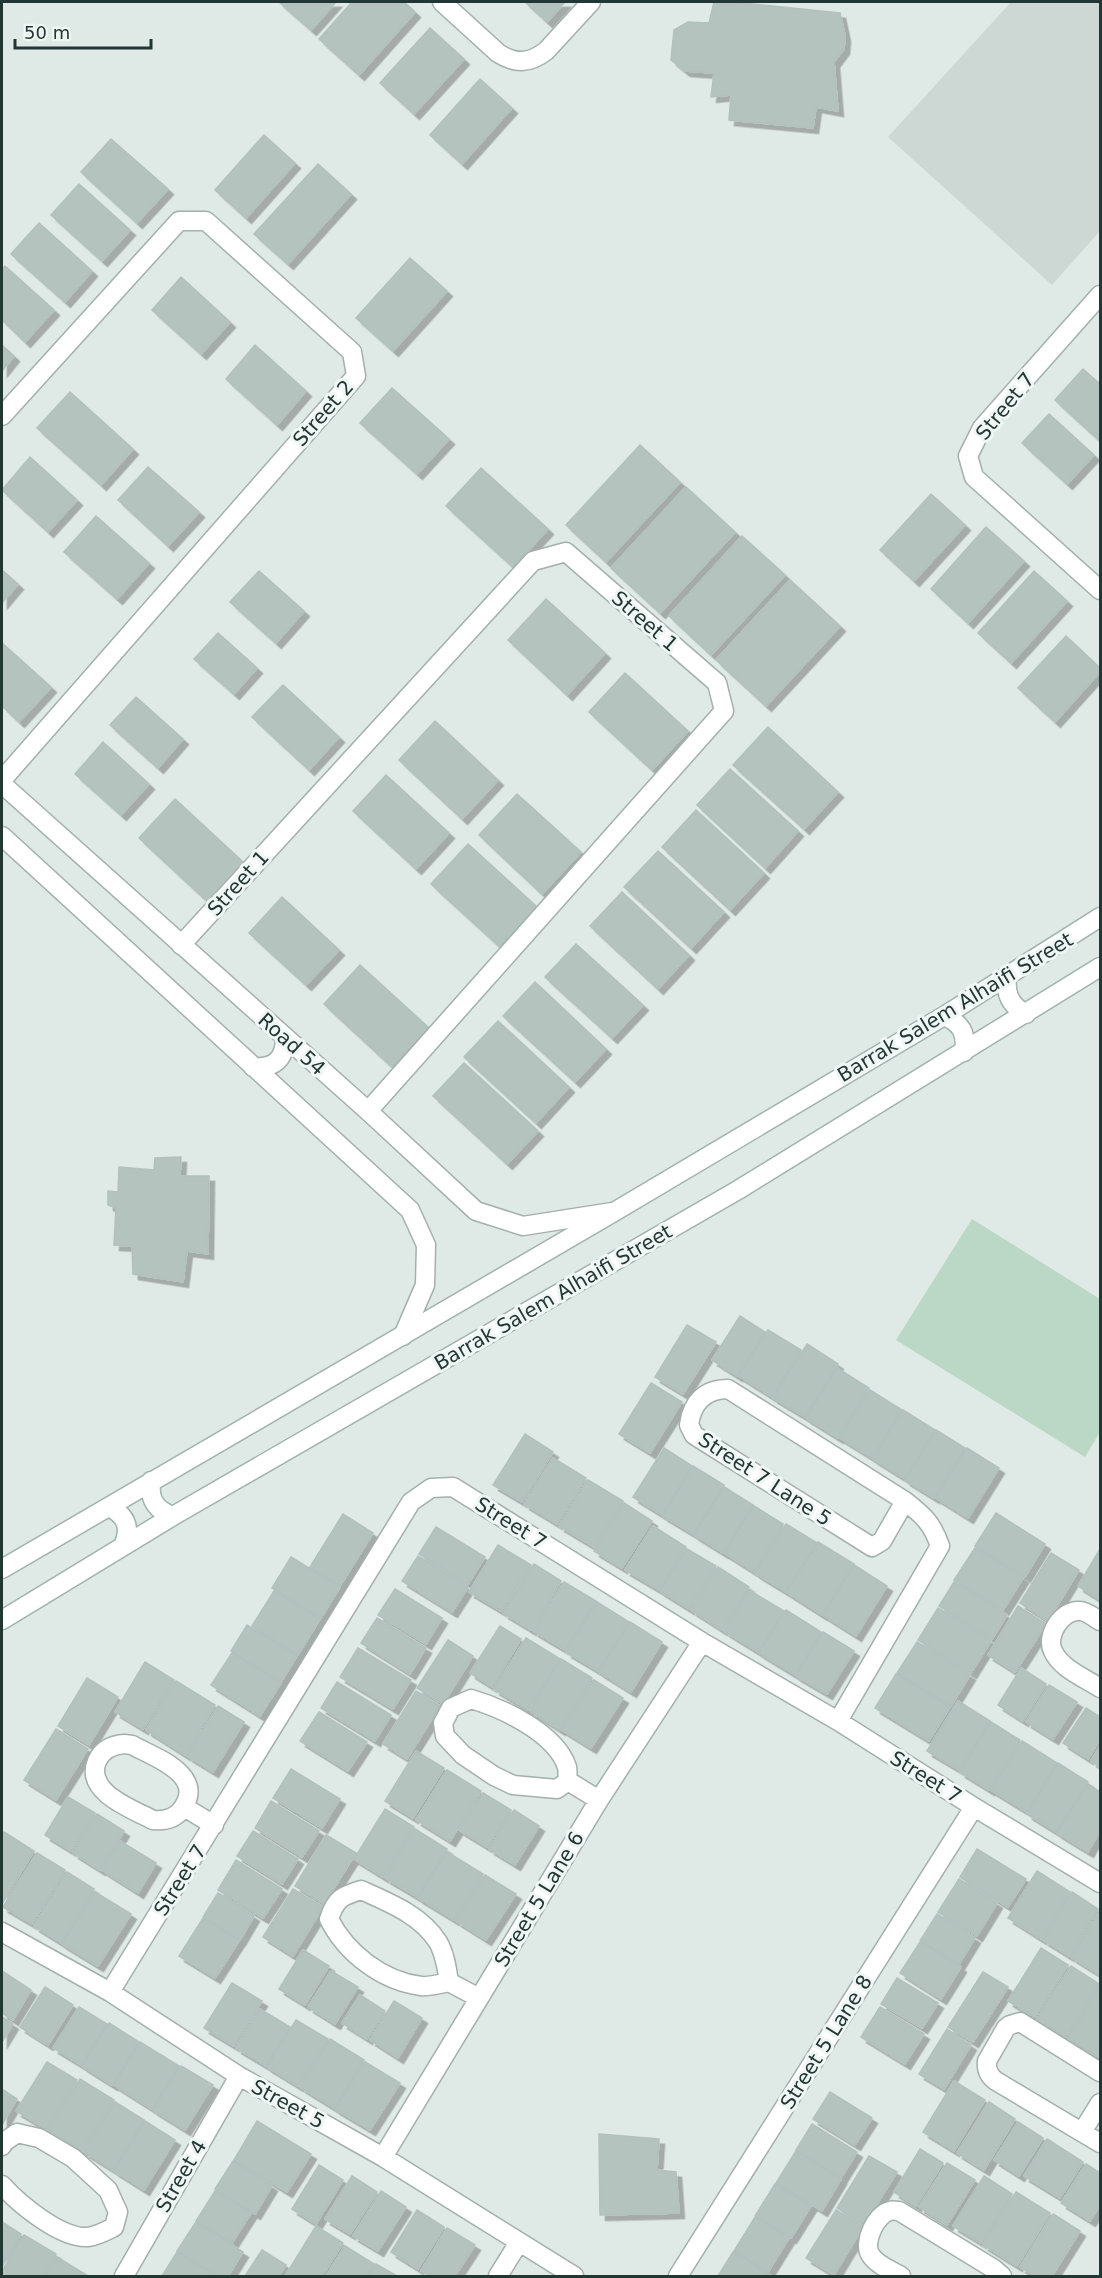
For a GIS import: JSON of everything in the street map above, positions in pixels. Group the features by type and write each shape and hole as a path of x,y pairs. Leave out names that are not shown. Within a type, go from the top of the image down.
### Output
{"street":[{"path":"442,2 506,59 517,62 537,58 546,51 591,2"},
{"name":"Street 2","path":"2,416 179,221 206,221 352,352 356,376 2,782"},
{"name":"Street 7","path":"1101,295 982,428 968,456 974,477 1101,590"},
{"name":"Street 1","path":"181,945 533,561 566,552 717,683 724,711 368,1111"},
{"name":"Road 54","path":"2,782 476,1211 523,1226 614,1212"},
{"path":"2,836 410,1210 426,1245 425,1285 403,1336"},
{"name":"Barrak Salem Alhaifi Street","path":"2,1569 614,1212 944,1016 1101,917"},
{"name":"Barrak Salem Alhaifi Street","path":"2,1620 173,1516 738,1191 1101,967"},
{"path":"1007,976 1006,988 1009,999 1016,1008 1026,1014"},
{"path":"944,1016 955,1020 963,1029 966,1040 964,1052"},
{"path":"253,1066 264,1068 274,1065 281,1058 285,1048 285,1038"},
{"name":"Street 7 Lane 5","path":"838,1721 940,1546 934,1528 906,1501 728,1389 716,1389 704,1394 696,1403 690,1416 689,1425 694,1435 872,1547 882,1542 906,1501"},
{"path":"151,1481 150,1492 154,1504 162,1512 173,1516"},
{"name":"Street 7","path":"110,1992 411,1502 431,1488 453,1487 702,1642 838,1721 974,1807 1101,1883"},
{"path":"109,1507 120,1513 127,1523 128,1535 123,1546"},
{"path":"1101,1621 1080,1610 1070,1613 1051,1635 1052,1650 1063,1665 1101,1688"},
{"name":"Street 5 Lane 6","path":"383,2157 599,1800 702,1642"},
{"path":"471,1699 494,1706 542,1734 567,1767 568,1781 557,1789 513,1785 463,1755 445,1736 443,1723 451,1708 471,1699"},
{"path":"124,1744 132,1745 180,1771 188,1791 184,1807 170,1819 153,1820 102,1790 95,1775 98,1760 109,1748 124,1744"},
{"path":"568,1781 599,1800"},
{"path":"184,1807 214,1825"},
{"name":"Street 5 Lane 8","path":"678,2277 974,1807"},
{"path":"449,1982 445,1958 437,1941 398,1906 361,1890 343,1895 333,1906 329,1918 338,1936 375,1969 394,1978 422,1986 449,1982 479,1998"},
{"name":"Street 5","path":"2,1932 110,1992 239,2076 383,2157 574,2277"},
{"path":"1101,2072 1020,2022 1006,2028 987,2061 988,2072 996,2081 1101,2144"},
{"name":"Street 4","path":"124,2277 239,2076"},
{"path":"1082,2132 1101,2103"},
{"path":"2,2146 17,2133 39,2138 73,2158 108,2190 118,2212 114,2227"},
{"path":"2,2185 16,2201 57,2229 87,2237 114,2227"},
{"path":"901,2277 876,2261 867,2246 868,2236 882,2216 889,2211 899,2211 995,2274"},
{"path":"114,2227 142,2244"},
{"path":"498,2277 519,2242"}],"shaded area":[{"path":"1011,2 1100,2 1100,231 1052,285 888,137"}],"green space":[{"path":"972,1219 1100,1299 1100,1432 1085,1457 896,1340"}],"building":[{"path":"279,2 336,2 311,30"},
{"path":"352,2 404,2 415,12 359,75 319,39"},
{"path":"525,2 565,2 547,22"},
{"path":"714,2 840,13 845,36 844,49 834,62 838,111 816,107 813,128 729,120 731,95 711,97 714,73 685,71 671,60 674,30 688,22 709,23"},
{"path":"430,28 464,59 414,114 380,83"},
{"path":"480,79 512,108 462,164 430,135"},
{"path":"264,135 295,163 246,218 215,190"},
{"path":"111,139 168,189 137,223 81,172"},
{"path":"318,164 351,194 288,264 254,234"},
{"path":"79,184 130,230 102,261 51,215"},
{"path":"39,223 92,271 65,302 11,254"},
{"path":"410,258 447,291 393,351 356,318"},
{"path":"5,266 54,310 25,342 2,320 2,269"},
{"path":"181,277 230,322 201,354 152,310"},
{"path":"2,345 14,356 2,371"},
{"path":"255,345 306,391 277,425 226,379"},
{"path":"1083,369 1100,384 1100,441 1055,400"},
{"path":"392,388 449,439 417,474 360,423"},
{"path":"70,392 133,449 101,485 37,428"},
{"path":"1049,414 1094,455 1067,484 1022,443"},
{"path":"640,445 680,482 606,562 566,525"},
{"path":"30,457 77,500 48,532 2,490"},
{"path":"148,467 199,512 168,546 118,500"},
{"path":"481,468 548,529 513,567 446,506"},
{"path":"686,487 735,532 660,613 611,568"},
{"path":"931,494 965,525 914,581 880,550"},
{"path":"96,516 149,563 117,599 64,552"},
{"path":"986,527 1024,561 968,623 931,589"},
{"path":"742,536 785,575 711,655 669,616"},
{"path":"2,570 18,584 2,603"},
{"path":"259,571 304,611 276,643 230,602"},
{"path":"1034,571 1067,601 1011,663 978,633"},
{"path":"790,580 840,626 766,706 716,660"},
{"path":"546,599 605,653 567,695 508,640"},
{"path":"218,633 257,668 234,694 194,659"},
{"path":"1066,636 1100,668 1100,672 1055,722 1018,688"},
{"path":"2,643 51,687 19,722 2,706"},
{"path":"625,673 688,731 652,770 589,712"},
{"path":"283,685 339,737 309,770 252,717"},
{"path":"136,697 183,739 158,768 110,725"},
{"path":"435,721 498,780 462,819 399,760"},
{"path":"768,727 838,792 804,829 733,765"},
{"path":"103,742 149,784 121,815 75,774"},
{"path":"730,769 798,831 765,868 697,805"},
{"path":"386,775 449,833 416,869 353,811"},
{"path":"517,794 581,852 542,894 479,835"},
{"path":"175,799 244,863 208,902 139,838"},
{"path":"696,810 764,873 730,910 662,847"},
{"path":"468,844 537,907 500,947 431,884"},
{"path":"658,851 724,912 691,948 624,887"},
{"path":"622,892 689,955 658,989 590,926"},
{"path":"282,897 339,950 306,985 249,933"},
{"path":"576,944 643,1005 612,1038 545,977"},
{"path":"360,965 429,1028 392,1067 324,1004"},
{"path":"535,982 606,1049 575,1082 503,1016"},
{"path":"498,1021 569,1087 536,1123 464,1057"},
{"path":"464,1063 538,1131 507,1164 433,1096"},
{"path":"181,1157 180,1176 209,1176 208,1254 187,1251 183,1282 133,1274 132,1246 114,1245 116,1208 108,1205 108,1191 118,1192 119,1167 154,1170 155,1158"},
{"path":"740,1316 765,1332 737,1376 712,1360"},
{"path":"687,1325 716,1342 683,1394 655,1377"},
{"path":"768,1330 801,1350 772,1397 739,1376"},
{"path":"807,1344 838,1364 805,1417 773,1398"},
{"path":"837,1368 869,1388 838,1438 806,1418"},
{"path":"651,1383 682,1402 650,1453 619,1434"},
{"path":"870,1390 902,1410 872,1458 840,1438"},
{"path":"903,1410 935,1430 905,1479 873,1459"},
{"path":"936,1430 965,1448 934,1498 905,1480"},
{"path":"525,1434 553,1452 522,1502 493,1485"},
{"path":"664,1448 692,1466 662,1515 633,1497"},
{"path":"967,1448 999,1468 968,1518 936,1498"},
{"path":"553,1458 586,1478 557,1524 524,1504"},
{"path":"693,1466 724,1485 693,1534 663,1516"},
{"path":"588,1480 623,1501 594,1547 559,1526"},
{"path":"724,1487 753,1505 723,1553 694,1535"},
{"path":"624,1503 652,1521 622,1568 594,1551"},
{"path":"754,1506 783,1524 754,1572 724,1553"},
{"path":"996,1513 1045,1544 1025,1577 975,1546"},
{"path":"343,1514 373,1533 340,1586 310,1567"},
{"path":"786,1524 817,1543 786,1592 755,1573"},
{"path":"653,1526 686,1547 659,1590 625,1570"},
{"path":"436,1527 485,1557 468,1584 419,1554"},
{"path":"818,1542 854,1564 822,1615 786,1592"},
{"path":"498,1545 531,1565 501,1611 469,1592"},
{"path":"975,1548 1023,1578 1003,1610 954,1580"},
{"path":"687,1549 716,1566 689,1609 660,1591"},
{"path":"1100,1549 1100,1600 1078,1586"},
{"path":"1051,1553 1079,1570 1048,1621 1020,1603"},
{"path":"418,1556 468,1587 452,1612 402,1581"},
{"path":"291,1557 340,1587 321,1618 272,1588"},
{"path":"534,1564 561,1581 531,1630 503,1613"},
{"path":"854,1565 887,1586 856,1636 823,1615"},
{"path":"718,1567 749,1587 722,1630 691,1610"},
{"path":"564,1582 596,1601 565,1650 533,1631"},
{"path":"954,1582 1007,1615 992,1639 939,1606"},
{"path":"395,1589 442,1618 426,1644 378,1615"},
{"path":"749,1590 784,1611 758,1652 724,1631"},
{"path":"274,1591 320,1619 298,1655 252,1626"},
{"path":"597,1602 629,1622 598,1671 566,1652"},
{"path":"1018,1606 1046,1624 1015,1672 988,1655"},
{"path":"938,1608 991,1641 971,1673 918,1640"},
{"path":"786,1610 821,1632 795,1675 759,1653"},
{"path":"377,1618 426,1648 410,1674 361,1643"},
{"path":"630,1622 662,1642 631,1692 599,1672"},
{"path":"247,1625 297,1656 281,1682 231,1651"},
{"path":"500,1626 521,1639 492,1687 470,1673"},
{"path":"823,1632 854,1651 827,1694 796,1676"},
{"path":"526,1638 560,1659 528,1710 494,1689"},
{"path":"448,1640 473,1656 443,1704 417,1688"},
{"path":"917,1642 970,1675 951,1706 897,1673"},
{"path":"358,1648 411,1680 393,1709 340,1677"},
{"path":"232,1653 281,1683 260,1716 211,1685"},
{"path":"561,1659 592,1678 560,1730 530,1711"},
{"path":"145,1662 174,1680 143,1729 115,1712"},
{"path":"1021,1668 1046,1684 1023,1721 998,1705"},
{"path":"896,1674 950,1707 929,1741 875,1708"},
{"path":"87,1678 118,1697 89,1745 58,1726"},
{"path":"594,1680 623,1698 591,1748 562,1730"},
{"path":"176,1681 215,1705 185,1755 146,1730"},
{"path":"337,1682 391,1715 375,1741 321,1708"},
{"path":"1049,1685 1077,1702 1053,1739 1026,1722"},
{"path":"416,1691 440,1706 407,1759 383,1744"},
{"path":"958,1701 990,1721 959,1770 927,1751"},
{"path":"218,1706 244,1722 213,1772 187,1756"},
{"path":"1086,1708 1100,1717 1100,1739 1088,1759 1063,1743"},
{"path":"319,1712 367,1742 348,1771 300,1741"},
{"path":"991,1722 1020,1740 989,1790 960,1772"},
{"path":"56,1729 88,1749 56,1800 24,1780"},
{"path":"1022,1741 1057,1763 1027,1812 991,1790"},
{"path":"1100,1746 1100,1767 1091,1761"},
{"path":"416,1751 444,1768 413,1818 385,1801"},
{"path":"1058,1763 1088,1782 1056,1832 1027,1814"},
{"path":"291,1769 340,1799 322,1828 273,1798"},
{"path":"447,1770 481,1791 450,1841 416,1820"},
{"path":"1088,1784 1100,1792 1100,1831 1088,1852 1057,1833"},
{"path":"483,1793 511,1810 487,1847 459,1830"},
{"path":"68,1797 95,1813 71,1851 45,1835"},
{"path":"271,1801 319,1831 302,1857 255,1828"},
{"path":"385,1809 414,1827 383,1877 354,1859"},
{"path":"514,1810 539,1826 515,1865 489,1849"},
{"path":"97,1814 124,1831 100,1870 73,1853"},
{"path":"415,1829 447,1849 417,1897 385,1878"},
{"path":"253,1831 298,1859 282,1884 237,1856"},
{"path":"4,1832 34,1851 2,1904 2,1835"},
{"path":"326,1835 356,1853 324,1904 295,1886"},
{"path":"120,1841 156,1863 138,1893 102,1870"},
{"path":"977,1849 1026,1879 1008,1907 960,1877"},
{"path":"447,1852 483,1874 454,1920 418,1898"},
{"path":"37,1853 65,1870 32,1924 3,1907"},
{"path":"236,1860 282,1889 263,1918 218,1890"},
{"path":"1037,1871 1070,1892 1041,1939 1008,1918"},
{"path":"67,1872 94,1889 61,1943 34,1926"},
{"path":"485,1875 516,1894 486,1940 456,1921"},
{"path":"959,1879 997,1903 977,1936 938,1912"},
{"path":"293,1889 323,1907 293,1956 263,1937"},
{"path":"95,1892 131,1914 98,1966 62,1944"},
{"path":"1072,1892 1098,1909 1069,1956 1043,1940"},
{"path":"218,1893 254,1916 240,1940 203,1917"},
{"path":"1100,1911 1100,1975 1071,1957"},
{"path":"937,1914 975,1938 959,1964 920,1941"},
{"path":"203,1918 239,1941 215,1978 179,1956"},
{"path":"920,1942 961,1967 941,1999 900,1973"},
{"path":"1041,1948 1068,1965 1035,2017 1008,2001"},
{"path":"303,1950 329,1966 305,2005 279,1989"},
{"path":"1071,1966 1099,1984 1066,2037 1037,2019"},
{"path":"2,1971 31,1990 13,2020 2,2013"},
{"path":"331,1971 358,1987 335,2024 308,2007"},
{"path":"983,1972 1008,1987 973,2042 948,2027"},
{"path":"897,1978 938,2003 922,2028 881,2004"},
{"path":"232,1983 262,2001 234,2046 204,2028"},
{"path":"1100,1986 1100,2053 1098,2057 1068,2039"},
{"path":"45,1987 73,2005 48,2045 20,2027"},
{"path":"360,1995 385,2011 367,2039 342,2023"},
{"path":"394,2001 422,2018 398,2058 370,2040"},
{"path":"79,2007 107,2024 81,2065 53,2048"},
{"path":"880,2007 924,2034 905,2064 861,2037"},
{"path":"260,2009 290,2027 266,2066 236,2048"},
{"path":"2,2017 13,2024 2,2042"},
{"path":"296,2020 328,2039 298,2086 267,2067"},
{"path":"109,2023 139,2042 112,2085 82,2066"},
{"path":"947,2029 971,2045 944,2089 919,2074"},
{"path":"330,2039 364,2060 334,2108 300,2087"},
{"path":"140,2042 179,2066 152,2109 114,2085"},
{"path":"47,2062 77,2080 46,2129 16,2111"},
{"path":"365,2062 400,2083 370,2130 335,2109"},
{"path":"181,2066 213,2085 185,2130 153,2110"},
{"path":"80,2079 114,2100 82,2151 48,2130"},
{"path":"954,2081 985,2100 954,2151 923,2132"},
{"path":"2,2089 17,2099 2,2125"},
{"path":"830,2092 872,2118 855,2145 813,2119"},
{"path":"115,2102 144,2120 113,2170 84,2152"},
{"path":"989,2102 1015,2119 984,2170 957,2153"},
{"path":"145,2121 175,2140 144,2190 114,2171"},
{"path":"257,2121 311,2154 287,2192 234,2160"},
{"path":"1018,2122 1043,2138 1019,2176 994,2160"},
{"path":"812,2124 857,2152 841,2178 796,2150"},
{"path":"599,2134 659,2139 657,2170 676,2172 679,2213 600,2215"},
{"path":"1047,2139 1083,2162 1060,2198 1024,2176"},
{"path":"920,2149 943,2163 916,2206 894,2192"},
{"path":"796,2151 841,2179 822,2211 776,2183"},
{"path":"869,2156 897,2172 864,2225 837,2208"},
{"path":"233,2161 272,2186 255,2214 215,2189"},
{"path":"947,2163 975,2180 947,2225 919,2207"},
{"path":"1086,2164 1100,2173 1100,2205 1090,2221 1061,2203"},
{"path":"319,2165 343,2180 316,2224 292,2209"},
{"path":"352,2176 377,2192 350,2234 325,2219"},
{"path":"984,2176 1012,2194 981,2243 953,2226"},
{"path":"775,2184 811,2206 791,2238 755,2216"},
{"path":"215,2191 251,2213 232,2243 196,2221"},
{"path":"381,2191 406,2207 378,2251 353,2236"},
{"path":"1016,2192 1050,2213 1017,2266 983,2245"},
{"path":"417,2210 444,2227 418,2269 391,2252"},
{"path":"836,2210 863,2227 834,2275 806,2258"},
{"path":"1053,2214 1080,2231 1052,2276 1035,2276 1020,2267"},
{"path":"755,2217 789,2238 768,2272 734,2251"},
{"path":"2,2222 21,2234 2,2267"},
{"path":"196,2222 243,2252 228,2276 218,2276 177,2251"},
{"path":"316,2226 343,2243 322,2276 285,2276"},
{"path":"447,2228 475,2245 455,2276 430,2276 421,2271"},
{"path":"24,2235 56,2254 43,2276 2,2276 2,2271"},
{"path":"345,2246 374,2264 366,2276 326,2276"},
{"path":"262,2250 286,2265 279,2276 245,2276"},
{"path":"177,2252 216,2276 162,2276"},
{"path":"733,2252 772,2276 718,2276"},
{"path":"57,2257 88,2276 45,2276"},
{"path":"376,2264 397,2276 368,2276"}]}
